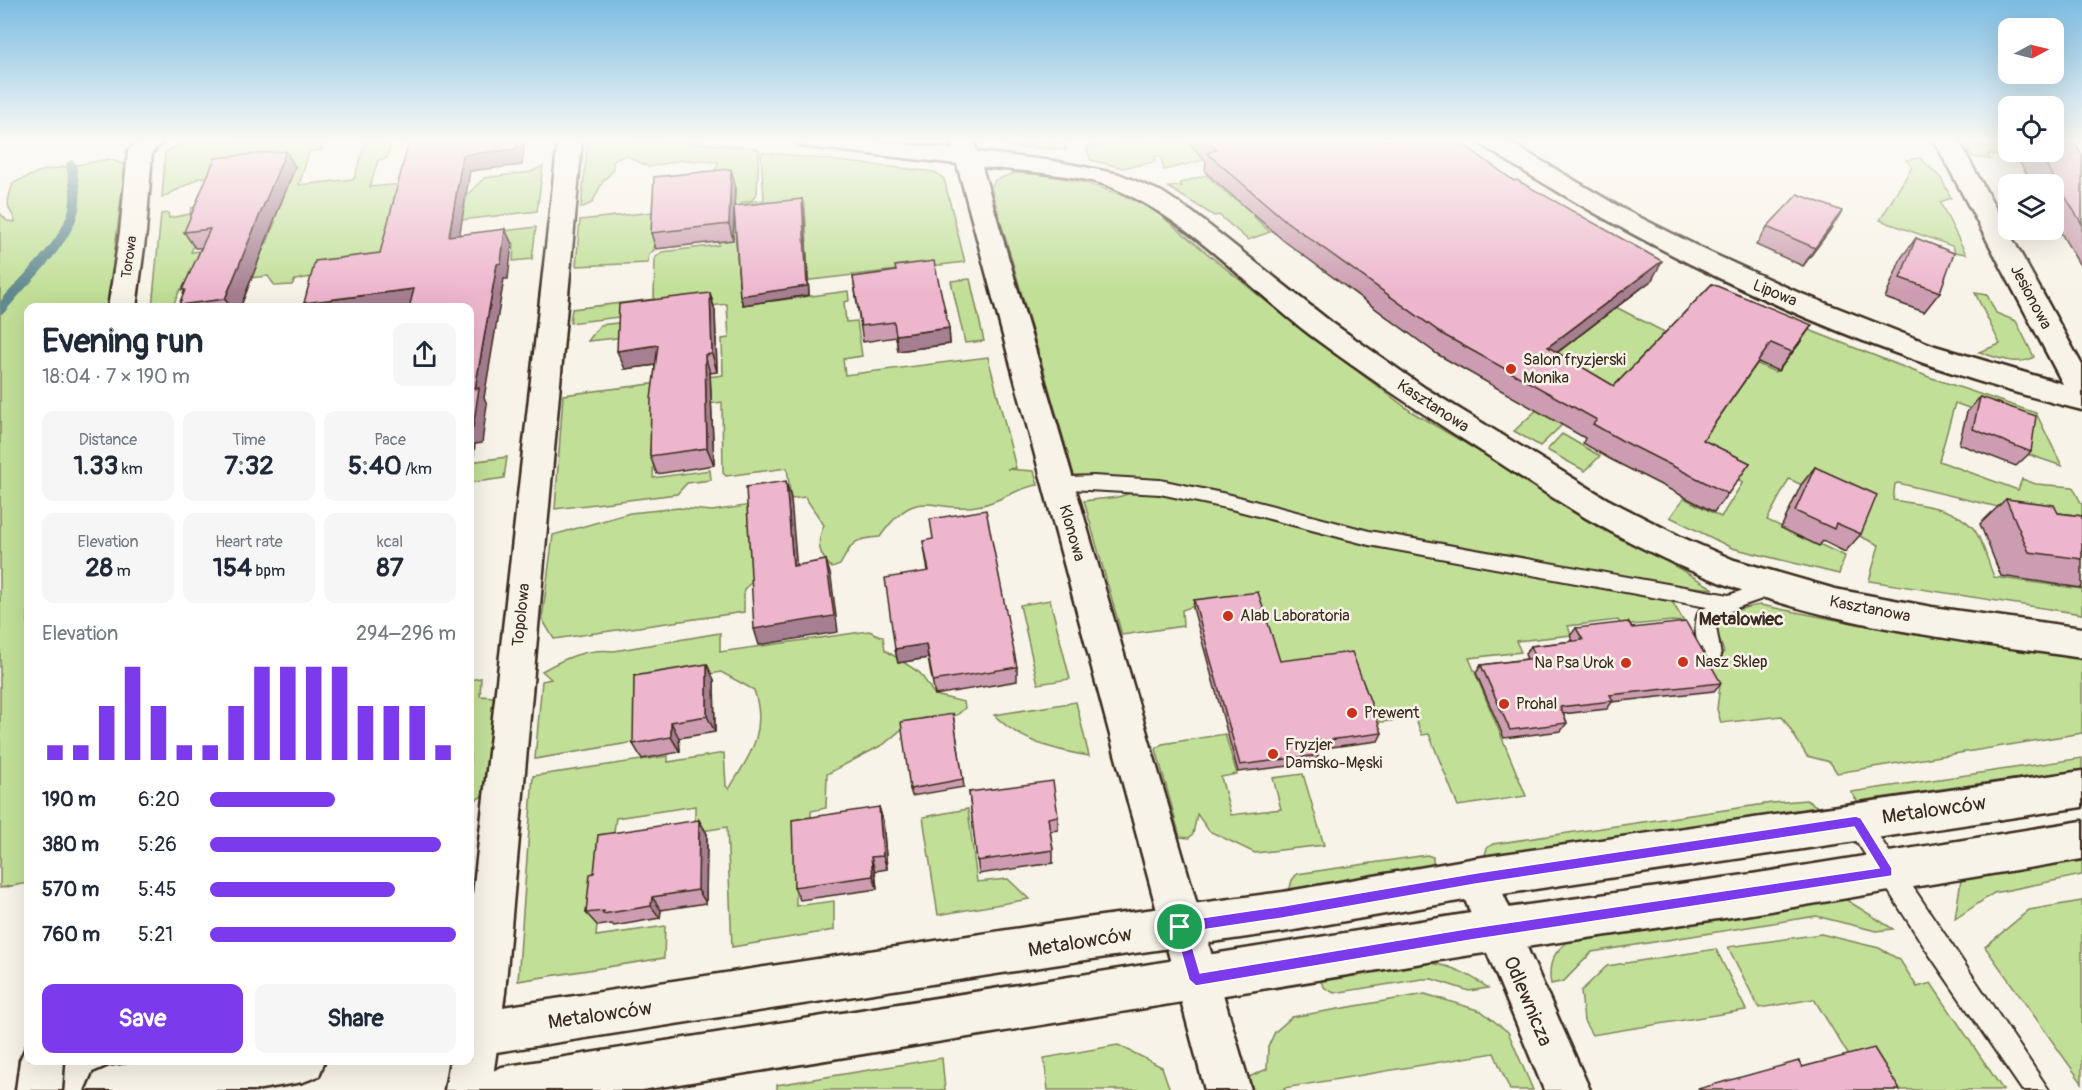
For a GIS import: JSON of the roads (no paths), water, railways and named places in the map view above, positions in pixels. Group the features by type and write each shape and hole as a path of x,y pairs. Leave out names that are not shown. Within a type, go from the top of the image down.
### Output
{"street":[{"name":"Torowa","path":"123,303 137,191"},
{"name":"Topolowa","path":"474,1025 564,191"},
{"name":"Klonowa","path":"976,191 1180,927 1228,1090"},
{"name":"Kasztanowa","path":"1140,191 1183,217 1321,329 1461,425 1596,508 1659,541 1726,571 1836,603 1932,621 2082,643"},
{"name":"Lipowa","path":"1570,191 1642,231 1744,280 1869,332 1990,376 2082,399"},
{"name":"Jesionowa","path":"1968,191 2082,392"},
{"name":"Metalowców","path":"474,1034 1283,912 1476,879 1856,821 2082,789"},
{"path":"502,1090 1498,930 1888,872 2082,840"},
{"name":"Odlewnicza","path":"1476,879 1567,1090"},
{"path":"39,1090 42,1065"},
{"path":"110,1090 271,1065"},
{"name":"Topolowa","path":"468,1090 470,1065"}],"lane":[{"path":"1058,483 1093,482 1160,487 1231,502 1369,538 1730,603"},
{"path":"1711,656 1704,634 1706,617 1730,603 1775,587"},
{"path":"1856,821 1888,872 2037,1090"}],"waterway":[{"path":"0,310 44,260 64,233 75,204 74,191"}],"place":[{"name":"Salon fryzjerski Monika","path":"1511,369"},
{"name":"Alab Laboratoria","path":"1228,616"},
{"name":"Nasz Sklep","path":"1683,662"},
{"name":"Na Psa Urok","path":"1626,663"},
{"name":"Prohal","path":"1504,704"},
{"name":"Prewent","path":"1352,713"},
{"name":"Fryzjer Damsko-Męski","path":"1273,754"}],"district":[{"name":"Metalowiec","path":"1741,619"}]}
